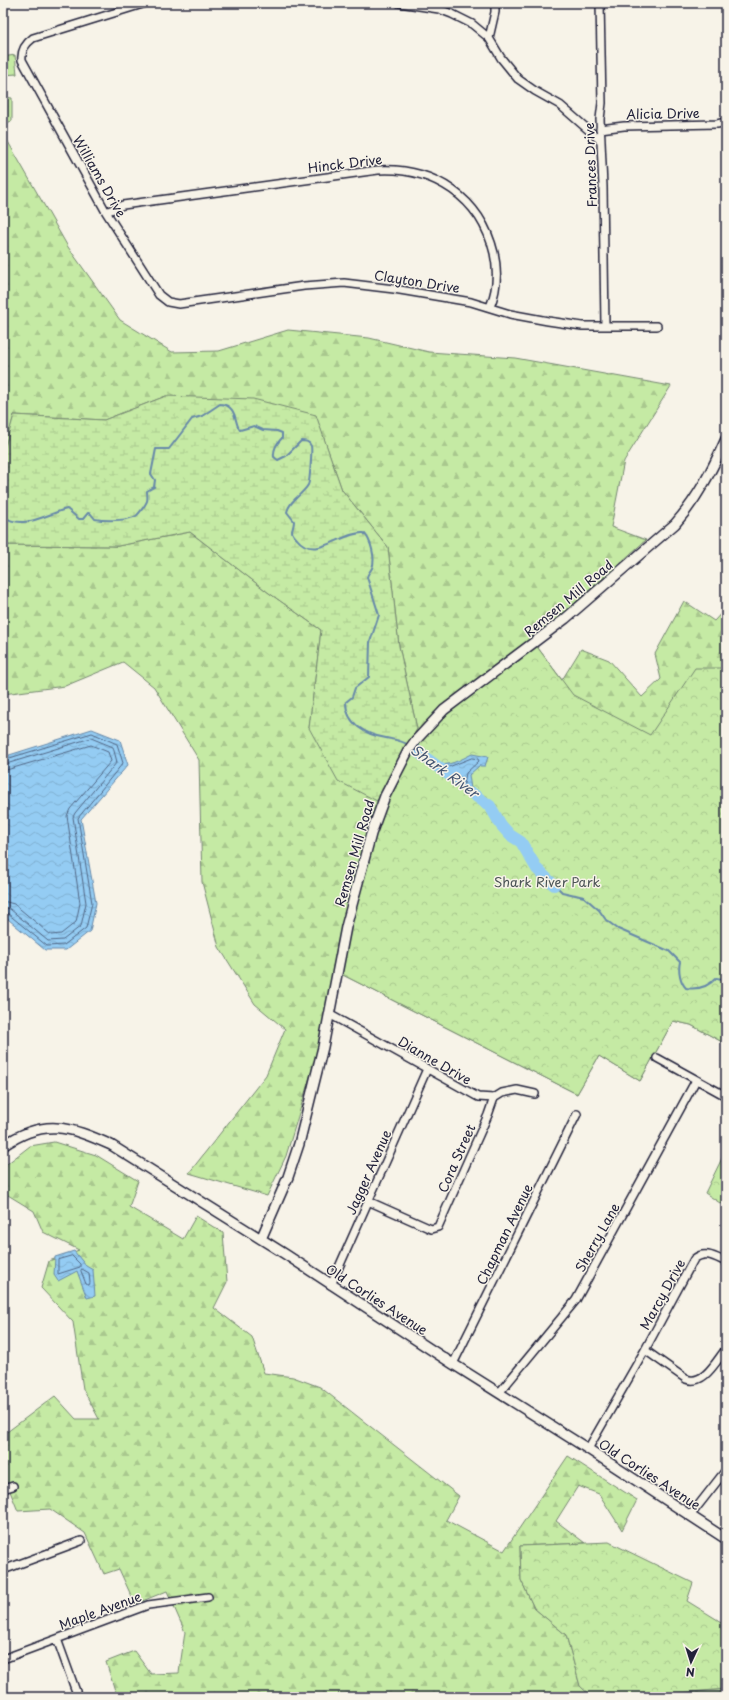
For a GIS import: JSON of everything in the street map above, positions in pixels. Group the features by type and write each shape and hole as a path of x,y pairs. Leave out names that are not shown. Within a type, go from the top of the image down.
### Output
{"street":[{"name":"Williams Drive","path":"146,3 33,38 25,45 22,52 23,64 106,212 159,295 164,300 171,302"},
{"path":"399,3 427,6 452,14 472,24 489,38 501,58 518,79 535,91 560,105 600,140"},
{"path":"489,38 495,12 495,3"},
{"name":"Frances Drive","path":"600,3 602,102 600,140 603,195 605,326"},
{"name":"Alicia Drive","path":"600,129 624,126 717,124 726,122"},
{"name":"Hinck Drive","path":"106,212 122,205 378,170 398,170 417,173 439,181 456,192 471,207 484,225 492,246 496,268 494,297 490,307"},
{"name":"Clayton Drive","path":"171,302 179,304 304,286 344,283 394,289 471,302 510,314 582,326 657,326"},
{"name":"Remsen Mill Road","path":"261,1239 267,1228 299,1144 329,1014 346,927 371,834 385,796 408,752 416,740 444,710 565,619 675,524 689,508 701,490 726,439"},
{"name":"Dianne Drive","path":"329,1014 478,1097 494,1098"},
{"path":"657,1058 726,1096"},
{"name":"Jagger Avenue","path":"331,1285 426,1069"},
{"name":"Sherry Lane","path":"499,1393 576,1300 696,1080"},
{"path":"494,1098 511,1090 535,1094"},
{"name":"Cora Street","path":"368,1201 431,1229 438,1227 488,1115 494,1098"},
{"name":"Chapman Avenue","path":"453,1364 577,1114"},
{"name":"Old Corlies Avenue","path":"3,1146 24,1133 44,1128 66,1128 90,1136 135,1160 261,1239 726,1539"},
{"name":"Marcy Drive","path":"588,1449 646,1350 694,1259 698,1256 707,1254 726,1262"},
{"name":"Marcy Drive","path":"646,1350 686,1379 692,1381 700,1379 704,1376 726,1349"},
{"path":"690,1516 726,1470"},
{"path":"3,1490 13,1486"},
{"path":"3,1570 81,1541"},
{"name":"Maple Avenue","path":"3,1659 148,1604 208,1597"},
{"path":"57,1639 78,1697"}],"green space":[{"path":"15,55 17,74 3,75 3,57"},
{"path":"3,97 12,98 12,121 3,124"},
{"path":"3,133 68,247 120,320 172,352 219,351 288,330 369,338 429,352 515,358 671,386 624,461 611,527 646,540 576,602 535,644 562,680 581,649 609,660 642,697 661,679 655,654 684,601 714,621 726,608 726,1044 691,1025 673,1021 640,1081 599,1056 577,1094 341,974 286,1156 267,1196 189,1173 266,1075 285,1029 255,1004 219,947 202,882 199,760 154,687 123,662 65,686 3,694 3,545 118,546 190,532 269,593 321,630 309,728 417,729 399,646 388,547 342,490 316,416 166,396 104,420 14,415 3,454"},
{"path":"166,396 253,399 316,415 342,490 388,547 399,646 417,729 377,801 338,781 309,728 321,630 269,593 190,532 118,546 3,545 3,454 14,415 104,420"},
{"name":"Shark River Park","path":"535,644 573,695 650,735 695,668 726,668 726,1044 691,1025 673,1021 640,1081 599,1056 577,1094 341,974 368,844 407,751 435,716"},
{"path":"54,1142 96,1155 138,1181 129,1207 183,1239 196,1216 223,1233 227,1282 214,1308 252,1337 264,1373 293,1377 320,1387 459,1496 446,1520 504,1551 568,1456 637,1500 622,1530 599,1494 578,1486 556,1521 585,1543 520,1546 521,1580 534,1608 566,1635 580,1686 592,1697 313,1697 257,1695 256,1697 117,1697 106,1662 134,1651 151,1674 179,1673 185,1632 167,1591 135,1604 119,1569 104,1574 85,1533 50,1509 18,1511 3,1474 3,1435 55,1396 76,1419 99,1419 83,1389 73,1322 41,1288 49,1261 79,1250 43,1232 34,1211 3,1192 3,1167 30,1146"},
{"path":"726,1150 726,1207 705,1193"},
{"path":"609,1542 693,1583 687,1601 726,1625 726,1689 667,1694 665,1697 592,1697 580,1686 566,1635 534,1608 521,1580 520,1546"},
{"path":"726,1689 726,1697 665,1697 667,1694"}],"water":[{"path":"92,729 120,740 128,765 81,819 96,903 90,931 66,950 45,950 3,915 3,757"},
{"path":"472,754 488,757 485,766 479,766 469,775 471,789 487,802 482,806 435,768 435,764 449,764"},
{"path":"74,1251 86,1266 93,1270 95,1296 87,1298 77,1271 58,1281 54,1275 55,1257"}],"waterway":[{"name":"Shark River","path":"3,516 18,522 27,522 67,509 79,519 83,519 88,513 95,519 104,520 122,520 136,516 147,501 147,491 154,487 155,480 151,474 156,449 169,449 192,419 202,416 220,404 226,405 233,411 240,430 254,426 263,430 282,433 282,438 274,451 274,457 278,460 286,456 301,441 308,442 311,446 309,483 293,501 287,512 294,521 292,531 293,534 304,545 321,547 347,536 364,533 369,540 373,555 372,568 367,577 379,615 370,642 369,677 355,688 352,697 346,702 349,716 358,727 371,734 401,741 410,746"},
{"name":"Shark River","path":"414,749 449,775"},
{"name":"Shark River","path":"473,794 490,806 501,825 510,835 521,842 537,869 554,885"},
{"name":"Shark River","path":"487,802 512,836 526,851 538,871 549,879 562,892 584,897 599,910 606,920 618,929 669,951 680,962 680,976 682,983 686,988 695,989 703,987 710,984 716,978 726,981"}]}
